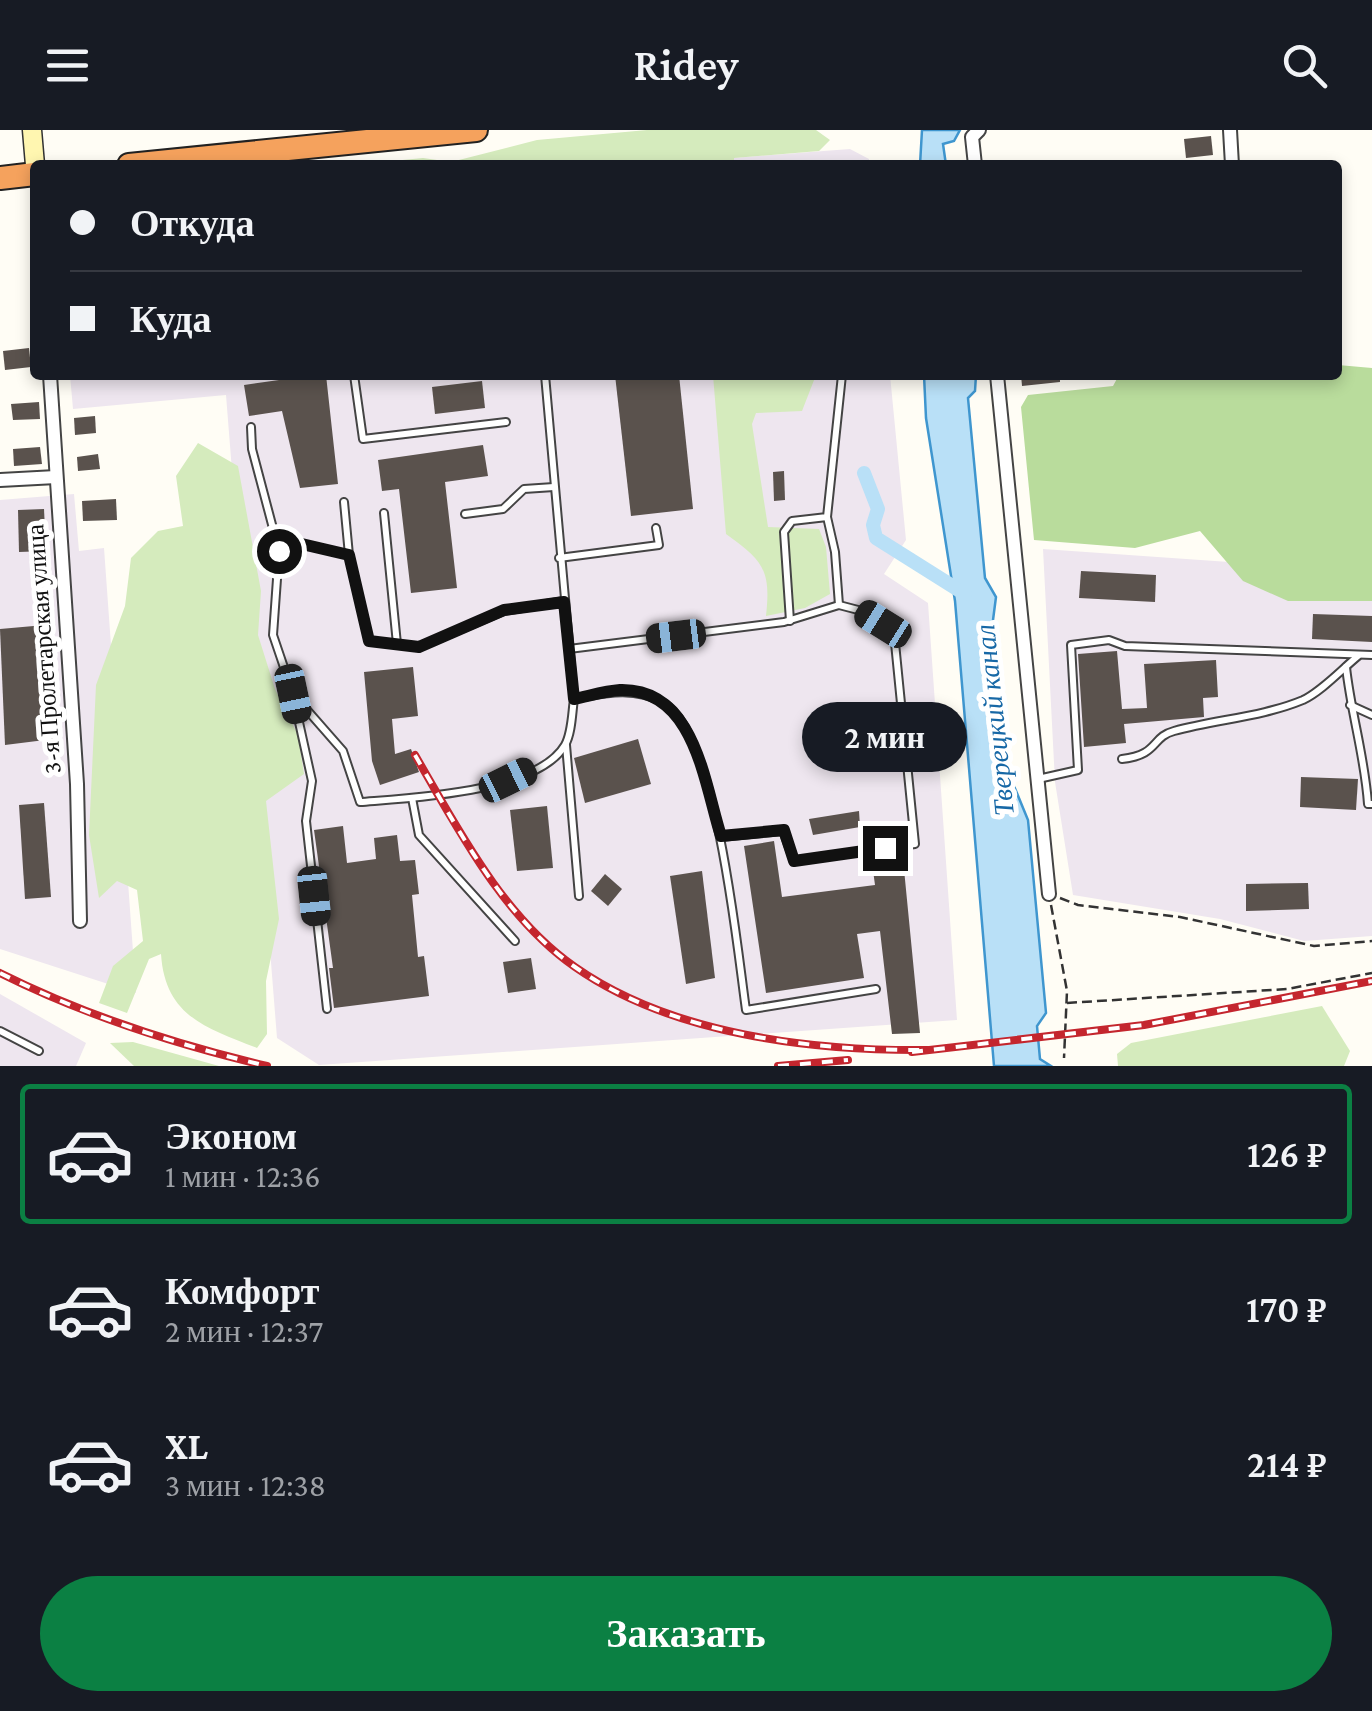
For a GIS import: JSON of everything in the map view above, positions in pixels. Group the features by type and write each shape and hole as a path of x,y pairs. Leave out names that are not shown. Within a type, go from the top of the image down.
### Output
{"highway":[{"path":"248,159 368,136 460,131"},
{"path":"0,178 30,175"}],"street":[{"path":"32,130 35,160"},
{"path":"1230,130 1232,160"},
{"path":"975,160 976,134"},
{"name":"3-я Пролетарская улица","path":"50,380 77,784 80,921"},
{"path":"998,380 1049,894"},
{"path":"0,480 56,478"}],"lane":[{"path":"355,380 364,439 506,422"},
{"path":"545,380 574,699 566,744 580,896"},
{"path":"839,605 836,552 827,517 841,380"},
{"path":"251,427 252,448 279,551 273,635 293,694 312,781 306,821 328,1009"},
{"path":"466,514 502,509 524,489 554,487"},
{"path":"344,502 349,555 369,641 419,647 504,610 564,602"},
{"path":"384,512 397,644"},
{"path":"790,621 784,532 792,521 827,517"},
{"path":"560,558 659,545 656,528"},
{"path":"276,538 349,555"},
{"path":"569,649 790,621 839,605 862,611 883,624 895,643 915,844 794,861 784,830 721,836"},
{"path":"1038,779 1078,770 1071,645 1109,640 1125,646 1372,655"},
{"path":"1122,758 1144,756 1169,732 1251,718 1264,709 1305,699 1359,655"},
{"path":"1346,666 1350,705 1369,770 1368,804 1372,804"},
{"path":"574,699 622,690 668,705 688,727 721,836 746,1010 876,989"},
{"path":"293,694 343,751 360,802 453,796 508,780 549,760 566,744"},
{"path":"1350,705 1372,715"},
{"path":"412,798 419,835 515,941"},
{"path":"0,1032 39,1052"}],"path":[{"path":"1049,894 1078,905 1180,916 1314,946 1372,942"},
{"path":"1049,894 1067,1003 1064,1058"},
{"path":"1067,1003 1287,989 1372,973"}],"shaded area":[{"path":"850,149 869,160 733,160"},
{"path":"70,380 890,380 906,540 884,574 928,603 957,1020 319,1065 277,1038 226,395 73,409"},
{"path":"74,494 79,551 104,548 136,993 0,949 0,500"},
{"path":"1043,549 1372,572 1372,936 1304,941 1220,919 1073,895 1055,782"},
{"path":"0,994 86,1043 76,1066 0,1066"}],"green space":[{"path":"647,130 816,130 830,140 819,151 734,160 459,160 537,140"},
{"path":"1342,365 1372,368 1372,601 1288,601 1243,581 1200,531 1135,548 1034,540 1021,407 1028,395 1113,386 1116,380 1342,380"},
{"path":"713,380 814,380 802,411 756,413 752,424 768,527 819,529 826,547 830,594 805,608 766,616 767,588 762,568 726,534"},
{"path":"198,443 238,466 261,591 258,635 275,689 298,735 304,774 266,801 279,919 266,981 267,1034 257,1048 191,1017 171,992 161,954 149,959 127,1013 99,1003 113,966 143,941 137,890 117,881 99,898 89,835 96,685 125,606 131,558 158,531 183,526 176,476"},
{"path":"1322,1006 1350,1051 1344,1066 1118,1066 1117,1054 1131,1043"},
{"path":"133,1042 219,1066 134,1066 110,1043"}],"water":[{"path":"922,130 960,130 954,141 943,144 945,160 920,160"},
{"name":"Тверецкий канал","path":"924,380 976,380 975,391 968,398 985,578 996,597 993,620 1007,769 1028,820 1046,1013 1037,1026 1040,1059 1051,1066 994,1066 955,601 926,418"}],"building":[{"path":"1211,136 1213,155 1186,158 1184,139"},
{"path":"29,348 30,367 5,370 3,351"},
{"path":"327,380 338,484 300,488 282,411 249,416 244,385"},
{"path":"616,380 680,380 693,509 631,516"},
{"path":"1021,380 1060,380 1060,382 1022,386"},
{"path":"482,381 485,408 435,414 432,387"},
{"path":"39,402 40,419 13,420 11,404"},
{"path":"95,416 96,433 75,435 74,418"},
{"path":"483,445 488,476 445,482 457,588 411,593 399,489 382,491 378,460"},
{"path":"40,447 42,464 14,466 13,449"},
{"path":"98,454 100,469 78,471 77,457"},
{"path":"784,471 785,500 774,501 773,472"},
{"path":"116,499 117,520 83,521 82,501"},
{"path":"44,509 46,551 19,552 18,510"},
{"path":"1081,571 1156,575 1155,602 1079,598"},
{"path":"1313,614 1372,616 1372,642 1312,639"},
{"path":"45,625 53,739 5,745 0,629"},
{"path":"1117,651 1122,709 1147,708 1144,664 1216,660 1218,697 1203,698 1204,717 1124,724 1126,743 1084,747 1078,654"},
{"path":"413,667 418,716 392,719 395,754 411,749 419,772 380,785 372,761 364,672"},
{"path":"638,739 651,784 585,803 574,758"},
{"path":"1301,777 1358,779 1356,810 1300,807"},
{"path":"44,803 51,897 25,899 19,805"},
{"path":"547,806 553,868 517,871 510,810"},
{"path":"859,811 860,827 813,835 809,819"},
{"path":"343,826 347,863 376,859 374,838 397,835 400,861 415,860 419,894 412,895 418,957 424,956 429,996 334,1008 329,968 333,968 314,830"},
{"path":"774,841 782,897 875,885 872,863 903,859 920,1033 892,1034 880,931 857,934 864,978 766,993 744,846"},
{"path":"702,871 715,978 686,984 670,876"},
{"path":"605,874 622,889 608,906 591,891"},
{"path":"1308,883 1309,909 1246,911 1246,884"},
{"path":"531,958 536,989 508,993 503,962"}],"waterway":[{"path":"864,473 878,509 873,525 876,538 965,594"}],"railway":[{"path":"415,755 504,897 549,947 613,990 655,1009 744,1034 837,1047 927,1050"},
{"path":"0,973 131,1027 267,1066"},
{"path":"912,1052 1144,1025 1372,981"},
{"path":"778,1066 848,1060"}],"route":[{"path":"279,551 276,538 349,555 369,641 419,647 504,610 564,602 574,699 622,690 645,694 668,705 688,727 721,836 784,830 794,861 885,848"}]}
